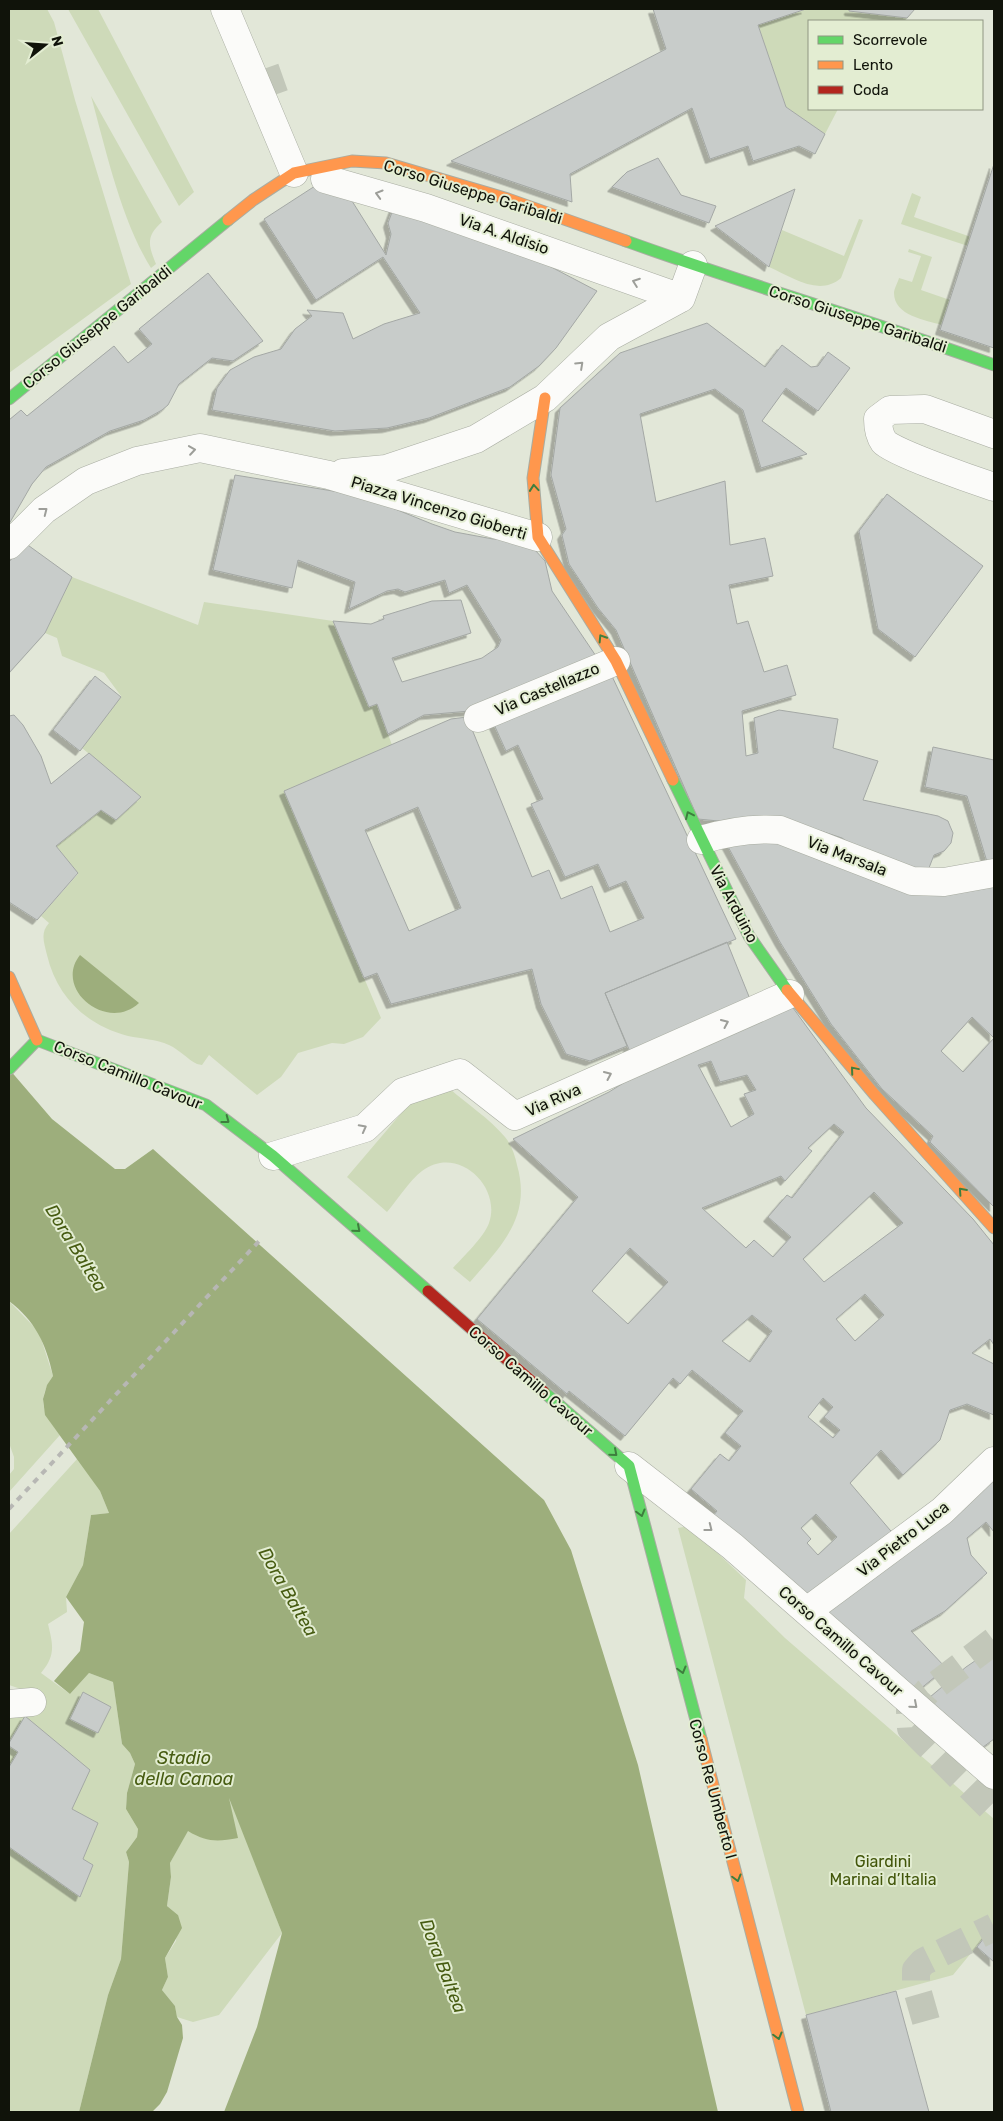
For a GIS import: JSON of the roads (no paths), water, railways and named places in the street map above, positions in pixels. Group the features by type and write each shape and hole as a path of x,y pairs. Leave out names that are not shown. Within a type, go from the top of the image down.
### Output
{"main road":[{"name":"Corso Giuseppe Garibaldi","path":"9,399 230,219 294,173 352,161 386,163 508,199 693,265 909,334 994,364"},
{"name":"Piazza Vincenzo Gioberti","path":"538,537 533,478 545,398"},
{"name":"Via Arduino","path":"538,537 616,660 701,840 749,936 790,994 875,1095 994,1228"},
{"path":"9,977 37,1040 13,1066"},
{"name":"Corso Camillo Cavour","path":"37,1040 206,1105 273,1156 629,1466"},
{"name":"Corso Re Umberto I","path":"629,1466 798,2112"}],"street":[{"path":"225,9 294,173"},
{"name":"Via A. Aldisio","path":"325,179 426,208 682,298"},
{"path":"545,398 610,338 682,298 693,265"},
{"name":"Piazza Vincenzo Gioberti","path":"329,475 386,469 476,438 545,398"},
{"path":"994,434 925,409 890,410 878,420 878,430 884,443 913,457 994,487"},
{"path":"9,545 44,510 86,481 137,461 174,452 200,448 329,475"},
{"name":"Piazza Vincenzo Gioberti","path":"329,475 538,537"},
{"name":"Via Castellazzo","path":"478,718 616,660"},
{"name":"Via Marsala","path":"701,840 731,832 760,829 780,830 912,881 944,882 994,873"},
{"name":"Via Riva","path":"273,1156 365,1128 402,1092 460,1073 515,1116 790,994"},
{"name":"Via Pietro Luca","path":"807,1611 942,1511 994,1461"},
{"name":"Corso Camillo Cavour","path":"629,1466 732,1546 994,1775"}],"water":[{"path":"80,955 139,1003 126,1011 112,1013 99,1010 87,1003 78,993 73,981 73,968"},
{"path":"9,1069 52,1119 115,1169 125,1169 153,1149 544,1500 571,1550 638,1765 718,2112 224,2112 257,2027 282,1933 229,1798 238,1838 212,1840 188,1831 170,1863 171,1877 167,1906 178,1915 182,1928 165,1958 168,1977 162,1990 175,2006 177,2017 182,2025 183,2038 167,2092 153,2111 79,2112 108,1995 121,1959 129,1862 126,1852 137,1837 138,1829 126,1809 127,1793 135,1764 130,1753 122,1744 113,1682 89,1673 70,1694 54,1681 80,1651 84,1622 66,1597 83,1565 91,1515 109,1513 100,1491 45,1415 43,1399 47,1385 53,1376 47,1353 33,1325 9,1301"}],"tunnel":[{"path":"269,82 283,77"},
{"path":"994,1641 927,1692 910,1711 911,1728 994,1811"},
{"path":"926,2021 916,1986 916,1970 923,1962 994,1927"}],"railway":[{"path":"9,1509 262,1238"}],"water label":[{"name":"Dora Baltea","path":"76,1248"},
{"name":"Dora Baltea","path":"288,1592"},
{"name":"Stadio della Canoa","path":"184,1768"},
{"name":"Dora Baltea","path":"443,1966"}],"park label":[{"name":"Giardini Marinai d’Italia","path":"883,1870"}]}
